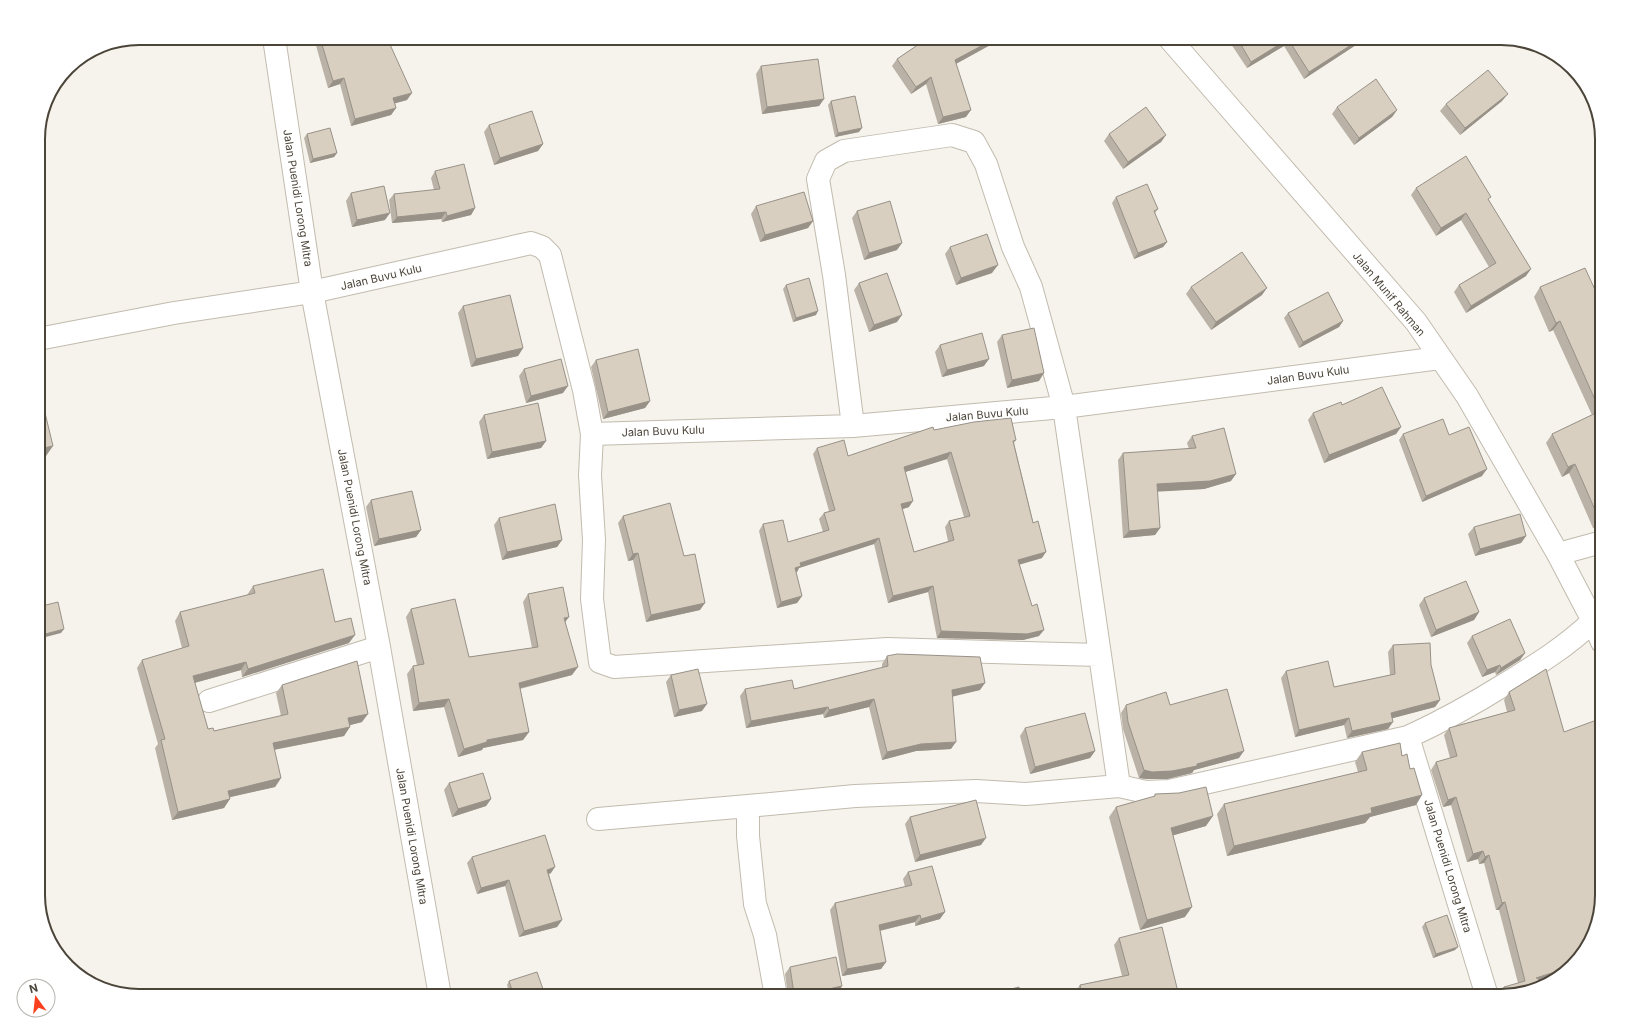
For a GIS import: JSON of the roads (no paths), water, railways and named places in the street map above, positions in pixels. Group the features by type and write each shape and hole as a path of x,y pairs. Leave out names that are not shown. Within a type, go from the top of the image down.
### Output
{"street":[{"name":"Jalan Puenidi Lorong Mitra","path":"275,45 312,292 379,647 439,989"},
{"name":"Jalan Munif Rahman","path":"1175,45 1416,322 1467,396 1558,554 1595,626"},
{"path":"853,426 834,275 818,179 826,161 844,151 952,135 974,142 986,164 1013,246 1031,288 1064,407 1119,786"},
{"name":"Jalan Buvu Kulu","path":"45,338 174,313 312,292 531,243 542,247 550,255 584,390 592,434 853,426 1064,407 1440,358"},
{"path":"592,434 590,475 594,540 592,614 600,662 604,665 614,667 887,649 1100,655"},
{"path":"1558,554 1595,544"},
{"path":"598,819 855,796 976,791 1026,794 1119,786 1146,792 1169,791 1408,737 1444,721 1553,655 1574,639 1593,621"},
{"path":"209,700 379,647"},
{"name":"Jalan Puenidi Lorong Mitra","path":"1408,737 1485,989"},
{"path":"748,806 748,836 755,904 765,935 775,989"}]}
